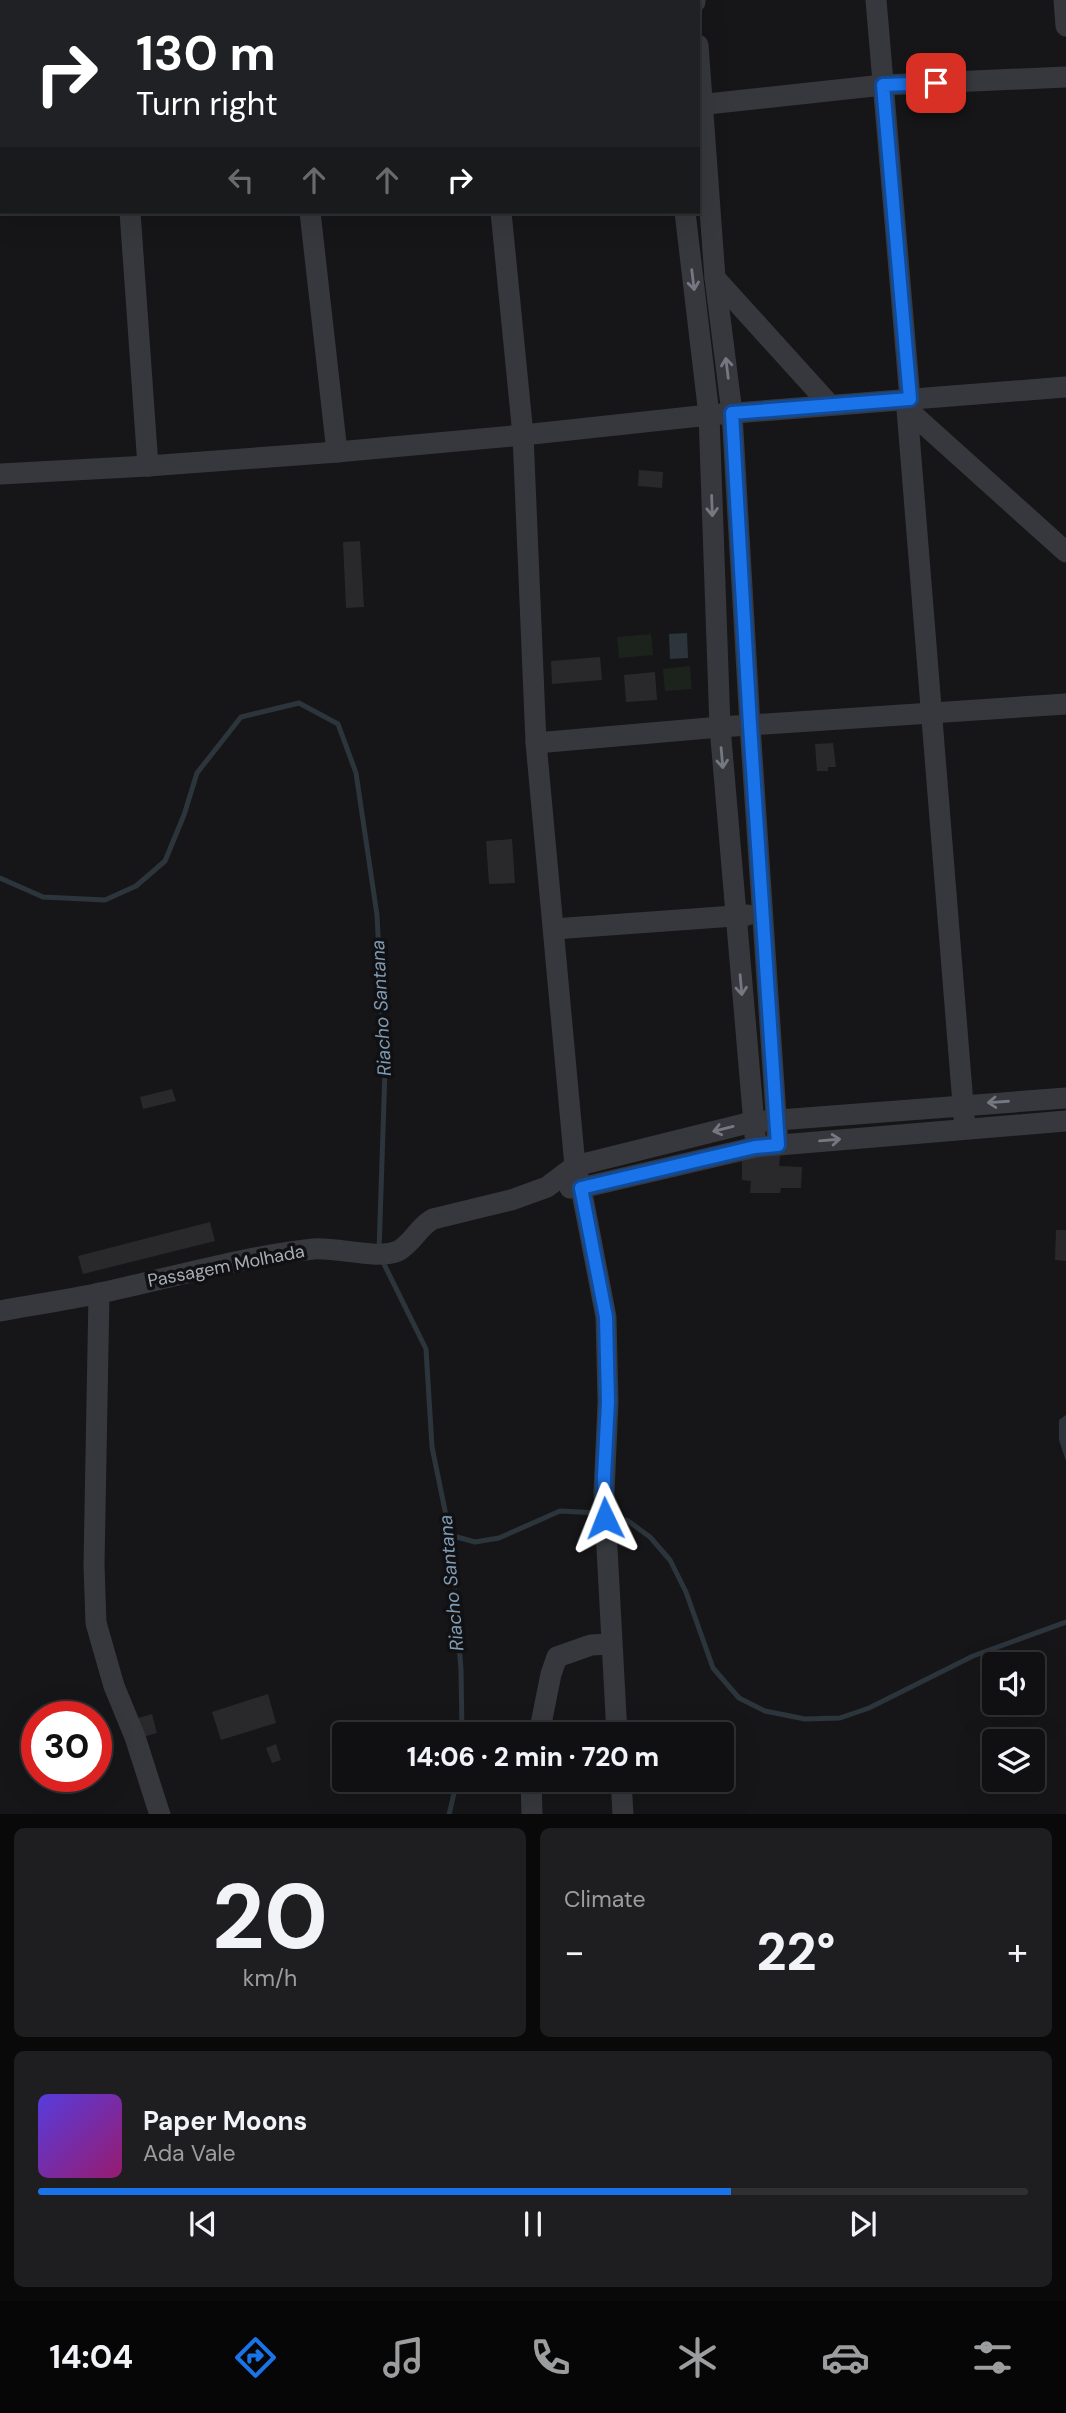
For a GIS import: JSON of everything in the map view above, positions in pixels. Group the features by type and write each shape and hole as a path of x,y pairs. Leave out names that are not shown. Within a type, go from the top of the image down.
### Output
{"street":[{"path":"876,0 965,1129"},
{"path":"1064,0 1066,26"},
{"path":"701,105 883,85 1066,78"},
{"path":"700,85 715,278 732,413 778,1145"},
{"path":"130,214 148,466"},
{"path":"310,214 337,452"},
{"path":"502,214 523,435 536,743 575,1166 606,1317 608,1402 604,1493 616,1722"},
{"path":"685,214 709,415 720,727 755,1147"},
{"path":"715,278 830,405"},
{"path":"0,474 337,452 709,415 830,405 909,404 1066,387"},
{"path":"909,404 1066,552"},
{"path":"536,743 720,727 1066,704"},
{"path":"554,929 762,914"},
{"path":"547,1187 575,1166 752,1122 1066,1098"},
{"path":"547,1187 581,1188 755,1147 1066,1121"},
{"name":"Passagem Molhada","path":"0,1311 99,1293 280,1253 318,1249 388,1253 398,1251 426,1222 511,1200 547,1187"},
{"path":"99,1293 94,1565 96,1623 114,1686 135,1737 160,1814"},
{"path":"542,1722 557,1657 591,1645 611,1644"},
{"path":"531,1792 532,1814"},
{"path":"622,1792 623,1814"}],"shaded area":[{"path":"687,633 688,658 670,659 669,634"},
{"path":"651,634 653,655 619,658 617,637"},
{"path":"690,666 692,689 665,691 663,669"},
{"path":"1066,1415 1066,1461 1059,1440 1059,1420"}],"building":[{"path":"639,470 663,472 662,488 638,486"},
{"path":"360,541 364,607 346,608 343,542"},
{"path":"600,657 602,680 552,684 551,661"},
{"path":"655,672 657,700 626,702 624,675"},
{"path":"833,743 836,767 828,767 828,771 817,771 815,744"},
{"path":"512,839 515,883 489,884 486,841"},
{"path":"172,1089 176,1101 143,1109 140,1097"},
{"path":"742,1155 780,1156 779,1166 802,1167 801,1188 781,1188 780,1193 750,1193 751,1181 742,1180"},
{"path":"210,1222 215,1241 83,1274 78,1256"},
{"path":"1056,1230 1066,1230 1066,1261 1055,1260"},
{"path":"268,1694 276,1723 221,1740 212,1712"},
{"path":"152,1714 157,1733 143,1737 138,1718"},
{"path":"276,1744 281,1760 272,1763 266,1748"}],"waterway":[{"name":"Riacho Santana","path":"0,878 43,897 105,900 136,886 165,861 184,815 197,773 241,717 299,703 338,724 356,773 377,915 385,1070 379,1251"},
{"name":"Riacho Santana","path":"382,1260 426,1349 432,1447 450,1535 461,1669 462,1722"},
{"path":"450,1535 475,1542 499,1538 560,1511 599,1513"},
{"path":"612,1516 628,1521 650,1537 670,1560 686,1592 713,1668 739,1698 765,1711 805,1719 840,1718 869,1708 973,1656 1066,1622"},
{"name":"Riacho Santana","path":"449,1814 454,1792"}],"route":[{"path":"605,1518 608,1402 606,1317 581,1188 755,1147 778,1145 732,413 910,399 883,85 936,83"}]}
